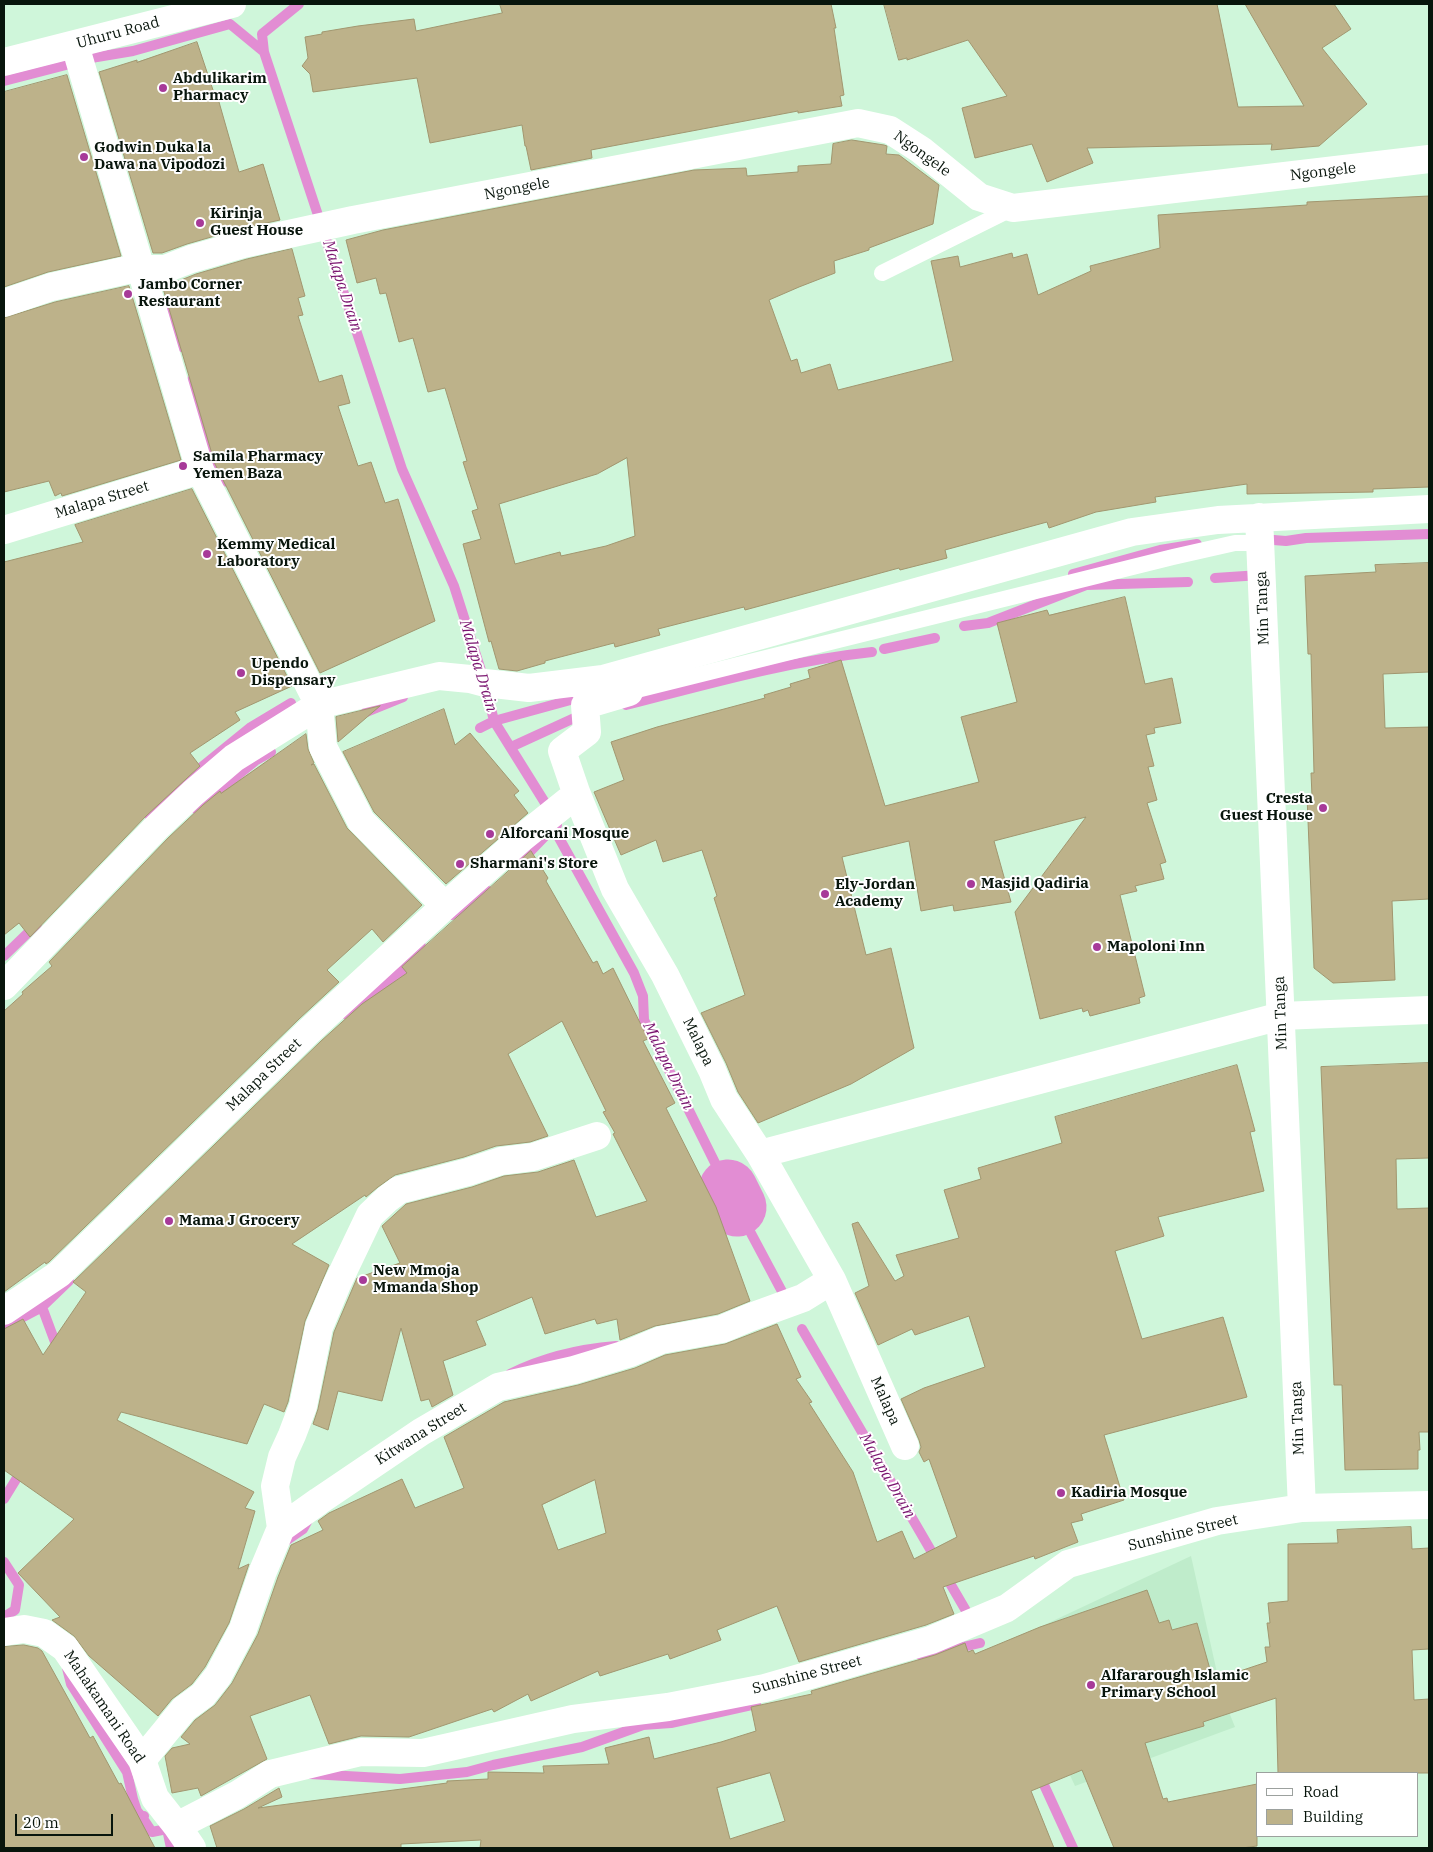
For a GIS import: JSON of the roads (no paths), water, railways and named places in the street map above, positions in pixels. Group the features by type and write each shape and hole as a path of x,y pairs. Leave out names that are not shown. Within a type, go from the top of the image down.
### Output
{"street":[{"name":"Uhuru Road","path":"4,62 232,4"},
{"path":"75,45 200,470 319,706 323,747 361,821 445,906"},
{"name":"Ngongele","path":"141,267 150,270 165,270 191,259 243,244 353,220 858,123 890,130 921,150 979,197 1013,208 1429,159"},
{"path":"4,303 51,287 141,267"},
{"name":"Malapa Street","path":"4,530 200,470"},
{"path":"4,986 157,827 193,793 234,758 319,706 439,676 470,678 485,683 530,688 603,679 1132,532 1218,520 1260,530 1429,509"},
{"name":"Min Tanga","path":"1260,530 1302,1508"},
{"path":"603,679 624,687 629,692"},
{"name":"Malapa","path":"629,692 586,716 587,732 562,751 576,792 615,889 665,975 712,1070 724,1099 760,1154 832,1280 906,1446"},
{"name":"Malapa Street","path":"4,1311 59,1274 310,1030 445,906 568,801"},
{"path":"760,1154 1281,1016 1429,1010"},
{"path":"142,1760 184,1709 203,1695 218,1676 243,1629 263,1571 281,1528 275,1486 282,1457 303,1406 319,1327 370,1215 399,1190 468,1172 501,1161 533,1156 597,1136"},
{"name":"Kitwana Street","path":"281,1528 421,1432 498,1387 574,1370 630,1353 662,1340 722,1330 751,1316 803,1298 832,1280"},
{"name":"Sunshine Street","path":"177,1826 237,1795 270,1774 361,1752 423,1752 573,1719 668,1707 765,1688 931,1640 1007,1608 1068,1564 1217,1521 1302,1508 1429,1505"},
{"name":"Mahakamani Road","path":"4,1632 24,1629 44,1633 65,1648 142,1760 155,1798 192,1848"}],"lane":[{"path":"882,273 1013,208"},
{"path":"629,692 1234,543 1260,530"}],"waterway":[{"path":"264,52 262,34 299,4"},
{"name":"Malapa Drain","path":"4,81 97,57 133,51 230,24 264,52 402,469 454,586 485,683 494,721 552,814 557,825 553,827 634,973 643,996 644,1020 728,1189"},
{"path":"163,305 182,347"},
{"path":"192,380 196,409 215,467 227,482 222,479"},
{"path":"1261,539 1286,541 1306,538 1429,534"},
{"path":"1073,574 1160,550 1197,544"},
{"path":"1215,578 1260,575"},
{"path":"964,626 988,623 1086,585 1188,582"},
{"path":"884,649 935,638"},
{"path":"626,705 779,667 872,652"},
{"path":"480,728 494,721 585,696"},
{"path":"366,712 403,697"},
{"path":"148,814 176,788 251,727 291,703"},
{"path":"511,747 583,714"},
{"path":"196,809 255,761 271,752"},
{"path":"521,861 549,832"},
{"path":"452,915 488,891"},
{"path":"4,956 37,924"},
{"path":"345,1014 403,970 419,951 421,947 419,939 422,935"},
{"name":"Malapa Drain","path":"728,1189 737,1207"},
{"name":"Malapa Drain","path":"737,1207 786,1299 785,1303"},
{"path":"4,1327 42,1307 69,1281"},
{"path":"42,1307 58,1350"},
{"name":"Malapa Drain","path":"802,1329 937,1561"},
{"path":"510,1374 562,1355 616,1346"},
{"path":"4,1499 23,1468"},
{"path":"281,1544 303,1529 308,1520"},
{"path":"4,1562 19,1585 15,1610 4,1617"},
{"name":"Malapa Drain","path":"944,1573 972,1621"},
{"path":"920,1655 933,1654 980,1643"},
{"path":"67,1668 71,1684 127,1772 137,1811 142,1817 144,1816"},
{"path":"310,1774 400,1779 467,1772 582,1747 643,1725 671,1723 756,1704"},
{"name":"Malapa Drain","path":"1039,1774 1073,1848"},
{"path":"142,1817 152,1832 167,1829 171,1848"}],"place":[{"name":"Abdulikarim Pharmacy","path":"163,88"},
{"name":"Godwin Duka la Dawa na Vipodozi","path":"84,157"},
{"name":"Kirinja Guest House","path":"200,223"},
{"name":"Jambo Corner Restaurant","path":"128,294"},
{"name":"Samila Pharmacy Yemen Baza","path":"183,466"},
{"name":"Kemmy Medical Laboratory","path":"207,554"},
{"name":"Upendo Dispensary","path":"241,673"},
{"name":"Cresta Guest House","path":"1323,808"},
{"name":"Alforcani Mosque","path":"490,834"},
{"name":"Sharmani's Store","path":"460,864"},
{"name":"Masjid Qadiria","path":"971,884"},
{"name":"Ely-Jordan Academy","path":"825,894"},
{"name":"Mapoloni Inn","path":"1097,947"},
{"name":"Mama J Grocery","path":"169,1221"},
{"name":"New Mmoja Mmanda Shop","path":"363,1280"},
{"name":"Kadiria Mosque","path":"1061,1493"},
{"name":"Alfararough Islamic Primary School","path":"1091,1685"}]}
